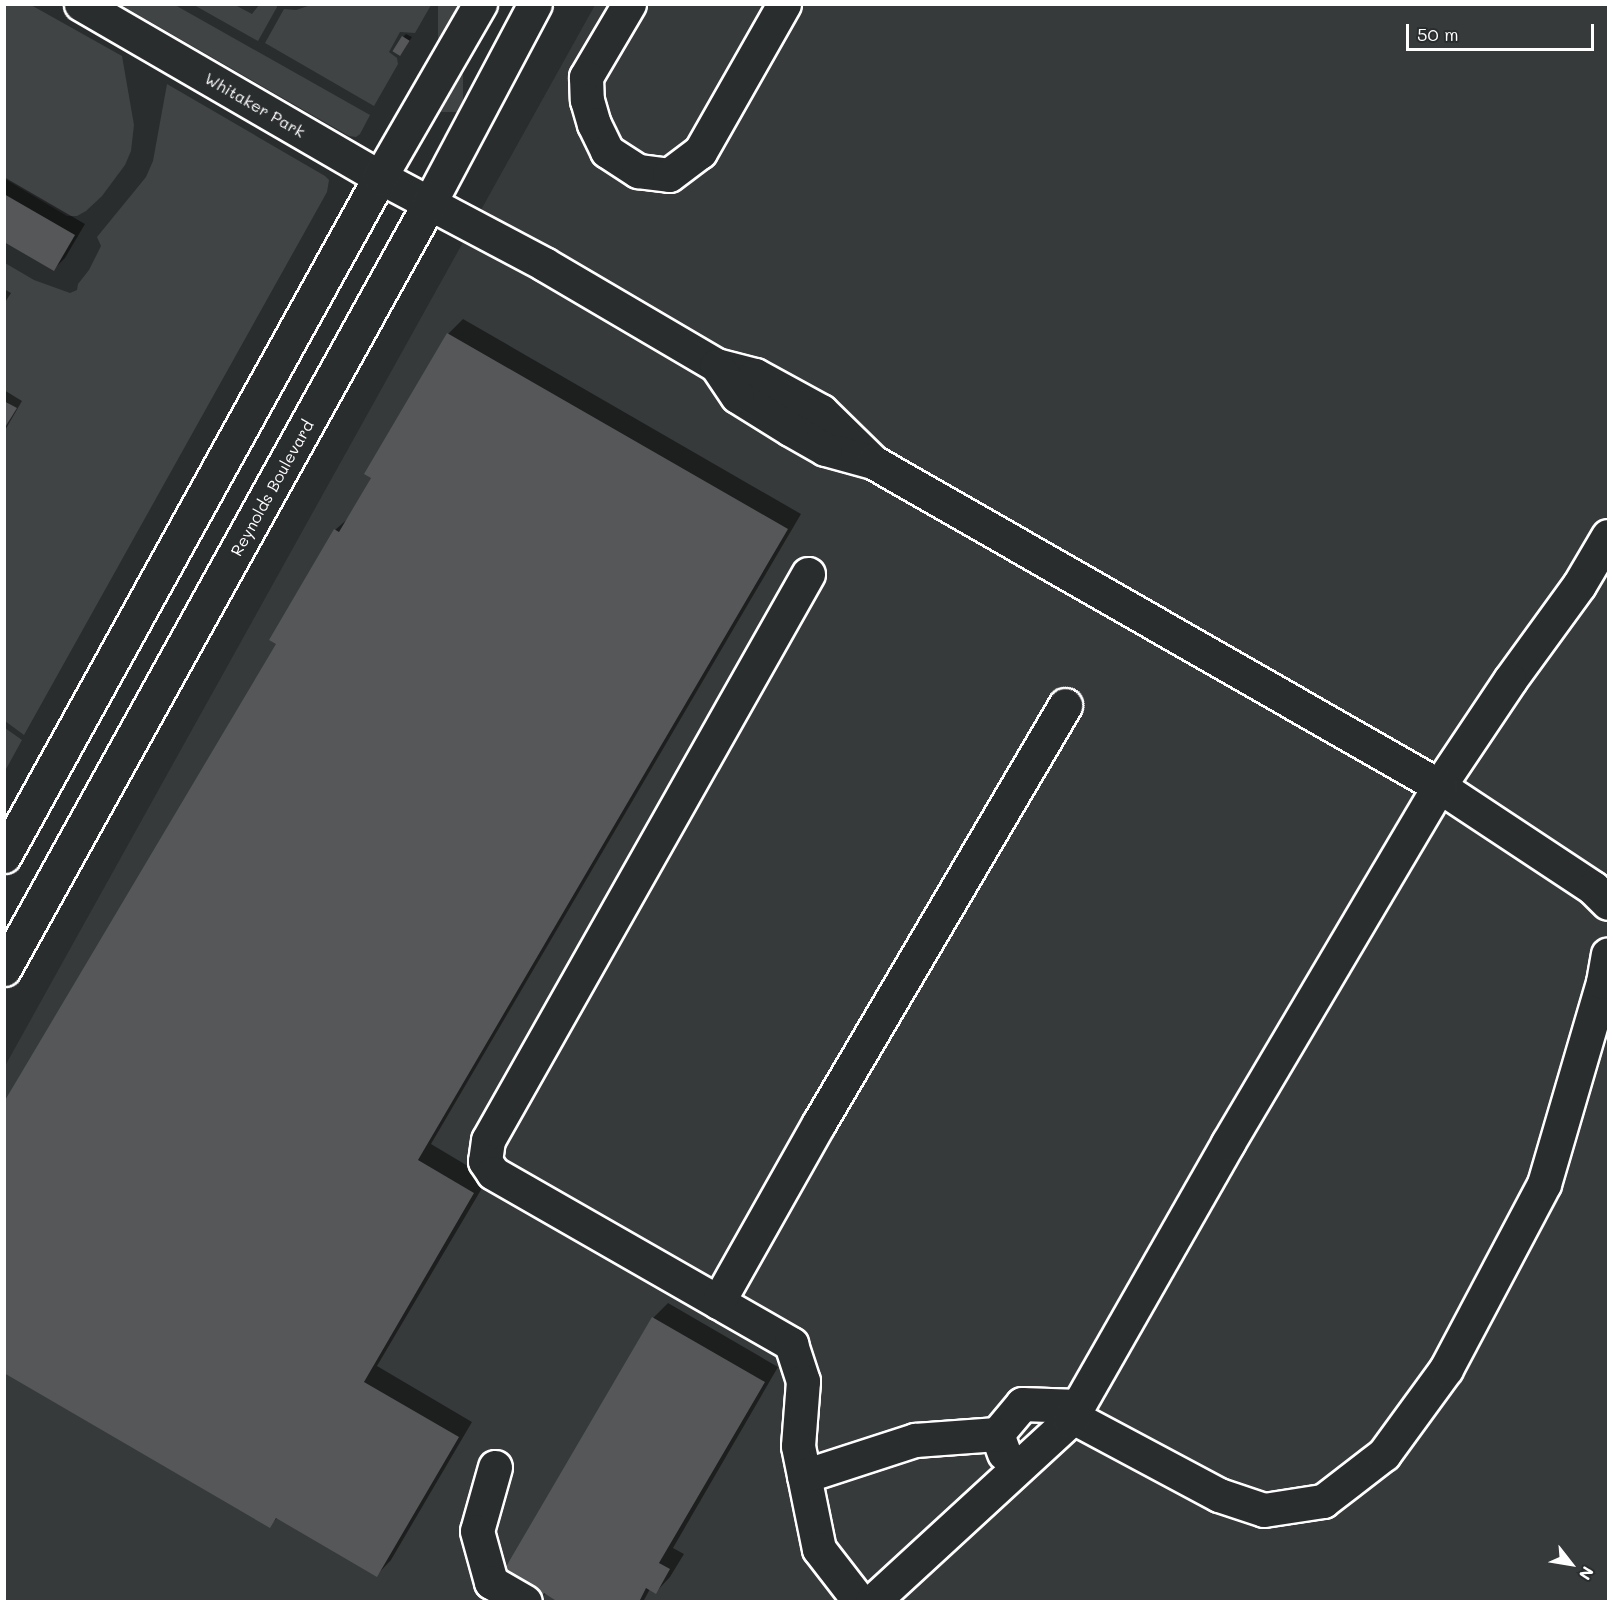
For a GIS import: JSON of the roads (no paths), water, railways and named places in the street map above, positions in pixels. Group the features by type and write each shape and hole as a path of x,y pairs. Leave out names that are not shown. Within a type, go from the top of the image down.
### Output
{"main road":[{"name":"Whitaker Park","path":"81,4 380,177 544,264 716,365 737,396 789,429 825,449 873,462 1438,786"},
{"path":"4,856 380,177 480,4"},
{"name":"Reynolds Boulevard","path":"4,969 429,204 535,4"},
{"path":"628,4 586,77 587,100 594,124 607,151 638,171 669,175 700,152 784,4"},
{"path":"872,1602 1012,1473 1075,1411 1228,1143 1438,786 1510,680 1579,585 1608,537"},
{"path":"808,574 488,1140 485,1161 493,1173 791,1344 803,1381 798,1446 819,1549 860,1602"},
{"path":"718,1302 819,1123 1065,705"},
{"path":"1438,786 1593,888 1608,903"},
{"path":"804,1476 915,1440 997,1434 1022,1404 1075,1411 1219,1495 1264,1510 1323,1501 1384,1454 1446,1369 1544,1184 1603,982 1608,954"},
{"path":"997,1434 1012,1473"},
{"path":"495,1467 477,1531 491,1582 525,1602"}]}
